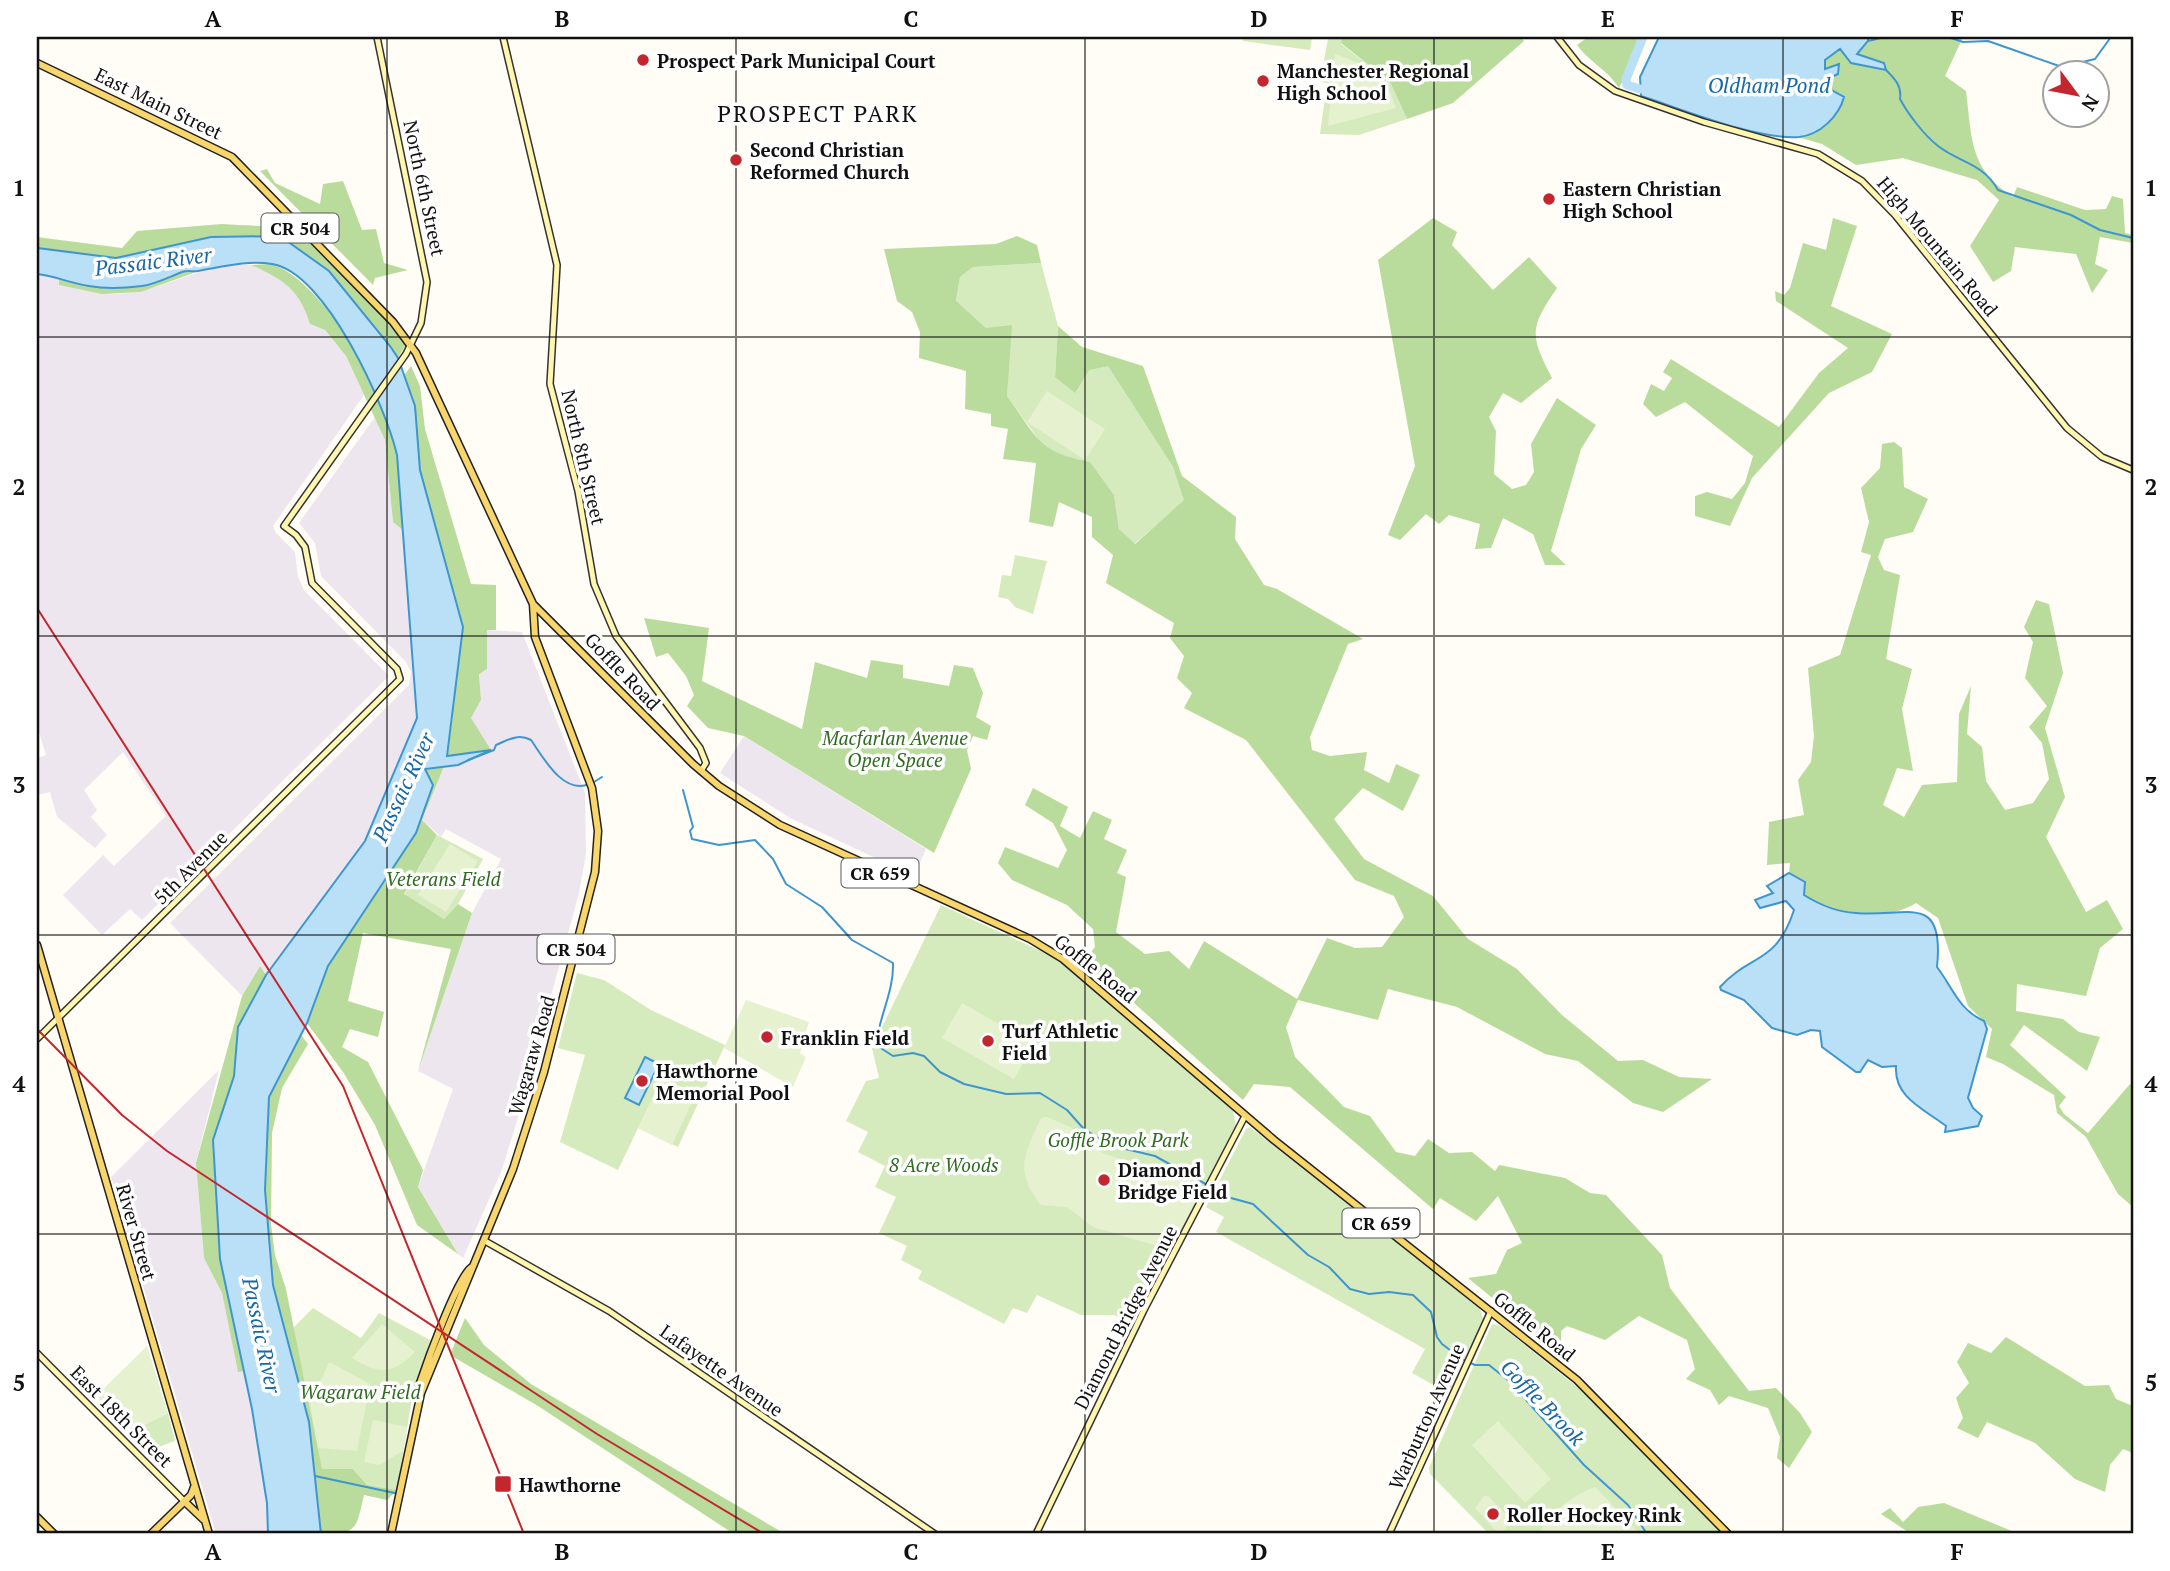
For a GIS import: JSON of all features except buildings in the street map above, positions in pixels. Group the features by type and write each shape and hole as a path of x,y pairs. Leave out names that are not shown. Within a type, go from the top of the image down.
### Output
{"main road":[{"name":"East Main Street","path":"37,62 232,157 328,253 411,345 426,372"},
{"name":"Goffle Road","path":"426,372 533,604 701,771 741,801 793,832 1047,948 1107,994 1245,1116 1594,1396 1728,1534"},
{"name":"Wagaraw Road","path":"391,1534 421,1393 419,1386 454,1297 485,1241 513,1169 544,1072 589,900 598,842 590,779 535,638 533,604"},
{"name":"River Street","path":"37,946 208,1530"},
{"path":"151,1534 184,1501 194,1485"},
{"name":"River Street","path":"184,1501 208,1530"},
{"path":"37,1517 54,1534"}],"street":[{"name":"North 6th Street","path":"284,526 406,355 425,309 427,282 377,37"},
{"name":"North 8th Street","path":"503,37 557,265 550,384 579,491 594,584 616,636 700,748 706,763 701,771"},
{"name":"High Mountain Road","path":"1557,37 1591,76 1615,92 1704,122 1818,154 1862,181 1895,215 2078,440 2111,462 2133,470"},
{"name":"5th Avenue","path":"37,1039 399,681 399,672 312,583 305,547 296,535 284,526"},
{"name":"Diamond Bridge Avenue","path":"1036,1534 1144,1310 1245,1116"},
{"name":"Lafayette Avenue","path":"485,1241 609,1311 935,1534"},
{"name":"Warburton Avenue","path":"1390,1534 1491,1311"},
{"name":"East 18th Street","path":"37,1353 184,1501"}],"shaded area":[{"path":"223,264 251,265 282,279 304,303 310,324 325,330 346,356 364,395 273,526 276,533 295,552 298,577 304,590 389,676 142,920 130,909 102,935 63,895 103,855 114,866 166,816 123,752 84,790 97,810 91,817 107,835 95,848 57,817 50,792 37,795 37,758 46,755 37,726 37,274 59,276 59,285 115,294 141,292"},
{"path":"375,417 385,440 393,522 404,531 417,718 365,841 266,975 260,966 242,996 170,923 409,685 411,672 406,662 321,576 315,543 299,523"},
{"path":"487,630 522,632 585,793 586,853 579,893 517,1121 501,1172 463,1258 418,1187 453,1089 418,1071 472,913 501,859 446,829 441,837 422,820 445,764 459,765 471,718 481,700 479,673 487,669"},
{"path":"744,736 926,849 914,876 790,818 720,773"},
{"path":"219,1070 196,1163 204,1257 222,1293 238,1371 245,1371 267,1503 268,1534 216,1534 111,1177"}],"green space":[{"path":"1244,37 1312,37 1310,50 1243,41"},
{"path":"1312,37 1343,37 1341,44 1390,82 1407,119 1359,135 1320,134 1327,83 1320,82 1328,39"},
{"path":"1343,37 1521,37 1524,41 1453,103 1407,119 1390,82 1341,43"},
{"path":"1588,37 1645,37 1619,88 1577,45"},
{"path":"1868,37 1963,37 1945,76 1966,91 1972,138 1980,164 1999,186 2013,197 2017,187 2085,210 2106,209 2112,196 2123,199 2125,233 2133,235 2133,243 2100,237 2095,264 2108,270 2092,293 2076,254 2015,247 2011,271 1993,282 1970,246 1999,200 1977,180 1903,158 1856,165 1822,144 1798,137 1816,133 1819,84 1825,60 1840,49 1883,63 1857,54 1868,42"},
{"path":"1335,54 1367,67 1381,78 1396,108 1328,126"},
{"path":"267,169 275,183 320,204 323,184 343,181 362,230 376,229 384,263 408,270 375,278 373,285 260,171"},
{"path":"1433,218 1457,232 1452,245 1493,290 1529,257 1557,288 1541,313 1536,332 1540,352 1552,378 1521,403 1503,393 1489,417 1496,431 1494,474 1512,489 1526,485 1534,472 1531,444 1557,398 1596,425 1581,449 1551,551 1566,565 1545,565 1533,534 1503,518 1491,548 1475,549 1480,524 1449,515 1439,524 1426,514 1400,540 1388,535 1415,466 1378,260"},
{"path":"1833,218 1857,226 1831,306 1892,334 1872,372 1829,393 1752,478 1730,526 1695,516 1695,496 1707,492 1732,499 1745,483 1753,456 1685,402 1656,417 1643,404 1651,384 1664,391 1672,378 1663,372 1671,359 1779,427 1819,373 1848,348 1776,301 1775,291 1784,295 1790,288 1803,243 1826,250"},
{"path":"222,224 278,228 308,241 337,267 406,344 398,358 329,271 211,237 116,258 37,248 37,237 122,248 137,231"},
{"path":"1017,236 1037,245 1041,263 973,267 960,277 956,301 986,328 1012,325 1007,396 1032,432 1059,454 1090,462 1114,495 1119,529 1135,544 1184,500 1173,467 1108,366 1089,370 1075,393 1055,377 1058,326 1082,347 1143,366 1182,476 1236,517 1235,539 1264,585 1277,589 1363,639 1348,644 1310,737 1312,750 1330,756 1367,752 1364,770 1389,783 1396,764 1420,775 1403,811 1363,788 1334,819 1364,859 1433,896 1468,939 1517,969 1562,1015 1618,1061 1643,1060 1679,1077 1712,1079 1663,1112 1633,1103 1578,1061 1545,1054 1457,1007 1388,989 1378,1020 1298,1000 1286,1027 1295,1057 1344,1107 1370,1116 1396,1152 1415,1156 1428,1139 1449,1153 1472,1152 1495,1171 1499,1165 1565,1178 1590,1193 1606,1195 1662,1255 1670,1288 1749,1391 1776,1388 1800,1413 1812,1432 1789,1468 1777,1458 1780,1437 1768,1408 1729,1396 1719,1405 1710,1390 1686,1379 1695,1369 1687,1340 1639,1316 1605,1340 1567,1326 1561,1331 1561,1354 1468,1278 1496,1274 1507,1250 1522,1243 1498,1196 1476,1221 1440,1198 1433,1209 1290,1087 1254,1084 1243,1100 1116,987 1083,963 1095,947 1093,929 1067,905 1012,880 998,863 1005,847 1058,868 1067,850 1053,823 1025,805 1033,788 1068,807 1060,826 1080,838 1093,811 1112,820 1104,839 1127,850 1117,873 1126,877 1116,932 1145,954 1169,951 1189,969 1204,941 1297,999 1327,938 1355,948 1382,947 1404,917 1394,896 1355,880 1246,740 1184,708 1192,693 1177,678 1184,656 1170,638 1174,623 1106,583 1113,555 1092,537 1092,517 1059,502 1053,527 1029,522 1036,463 1003,459 1008,429 991,426 991,414 965,409 966,371 919,358 920,332 912,312 897,301 884,249 996,244"},
{"path":"1041,263 1058,326 1055,377 1108,365 1173,467 1185,500 1134,544 1119,529 1114,495 1090,463 1059,457 1041,443 1007,396 1008,371 986,328 956,302 960,277 973,267"},
{"path":"271,264 289,273 326,308 359,356 372,381 383,404 393,437 404,531 393,522 385,440 346,356 325,330 310,324 301,302 289,287 251,265"},
{"path":"185,271 196,272 141,292 102,294 59,285 59,276 91,284 122,286 154,282"},
{"path":"411,366 420,386 425,429 471,584 496,585 496,630 487,630 487,669 479,674 481,700 471,718 491,750 447,757 453,715 420,470 415,406 403,377"},
{"path":"1047,391 1105,429 1085,460 1027,422"},
{"path":"1894,442 1902,448 1904,487 1928,499 1913,532 1885,539 1878,557 1884,570 1900,575 1886,659 1912,669 1902,709 1913,771 1897,768 1883,805 1904,817 1922,785 1957,782 1959,714 1971,686 1967,734 1982,747 1986,781 2005,810 2033,803 2049,779 2042,743 2029,727 2047,706 2025,678 2033,642 2024,627 2036,600 2049,604 2063,673 2045,728 2065,797 2046,837 2086,912 2107,900 2123,929 2100,948 2086,996 2017,984 2016,1011 2063,1019 2079,1032 2100,1037 2087,1071 2024,1025 2010,1045 2066,1097 2059,1106 2064,1114 2088,1133 2130,1084 2133,1087 2133,1207 2118,1194 2086,1137 2057,1113 2054,1095 2003,1064 1986,1057 1992,1029 1968,1006 1938,918 1916,903 1890,913 1875,914 1829,907 1803,895 1805,883 1789,873 1790,863 1767,865 1769,822 1804,815 1798,780 1811,762 1814,736 1808,668 1840,655 1871,555 1861,552 1869,522 1861,488 1880,468 1882,444"},
{"path":"1015,555 1047,561 1033,614 1015,607 1008,599 998,597 1002,575 1011,576"},
{"name":"Macfarlan Avenue Open Space","path":"644,618 709,628 702,681 802,729 815,662 867,678 871,660 903,665 903,678 949,686 954,665 973,668 983,693 976,717 991,726 987,740 973,736 967,750 971,769 934,853 744,736 708,728 687,706 694,695 686,676 668,653 656,657"},
{"path":"445,764 422,820 437,835 404,894 444,919 458,904 472,913 418,1071 451,949 363,933 348,1001 384,1012 378,1037 350,1029 342,1047 368,1062 423,1170 418,1187 458,1254 417,1225 375,1125 343,1072 307,1023 328,966 416,833 424,768"},
{"name":"Veterans Field","path":"437,835 483,859 458,904 444,919 404,895"},
{"path":"450,844 478,861 446,912 418,895"},
{"name":"Goffle Brook Park","path":"941,905 1054,957 1120,1008 1233,1111 1236,1126 1133,1323 1114,1315 1081,1315 1037,1295 1027,1313 1013,1308 1004,1324 918,1279 922,1271 901,1260 907,1246 879,1233 896,1197 875,1187 885,1166 858,1152 868,1132 846,1121 866,1081 879,1078 872,1048"},
{"path":"260,966 266,975 238,1027 234,1076 213,1140 233,1315 245,1371 238,1372 222,1293 204,1258 196,1163 242,996"},
{"path":"577,973 604,980 651,1010 725,1045 678,1147 638,1128 618,1170 560,1142 585,1055 558,1048"},
{"name":"Franklin Field","path":"746,1000 809,1022 800,1053 806,1057 793,1087 724,1048"},
{"name":"Turf Athletic Field","path":"962,1003 1034,1044 1014,1079 942,1038"},
{"path":"299,1032 308,1044 282,1088 272,1133 271,1224 275,1255 286,1289 322,1469 353,1469 367,1485 397,1490 387,1500 364,1495 357,1522 349,1531 333,1534 321,1534 309,1422 274,1289 265,1190 269,1097"},
{"path":"662,1077 696,1094 672,1145 638,1128"},
{"name":"Diamond Bridge Field","path":"1047,1117 1070,1127 1102,1153 1178,1178 1200,1192 1173,1245 1157,1246 1093,1227 1067,1207 1041,1205 1027,1182 1024,1162 1041,1118"},
{"name":"Goffle Brook Park","path":"1250,1127 1480,1308 1483,1319 1448,1393 1412,1373 1425,1349 1216,1232 1224,1217 1206,1207 1246,1129"},
{"name":"Wagaraw Field","path":"313,1308 361,1338 379,1313 432,1341 411,1404 397,1490 367,1485 353,1469 322,1470 292,1329"},
{"path":"465,1318 484,1345 531,1384 785,1534 734,1534 538,1406 450,1355"},
{"path":"382,1324 415,1352 399,1365 378,1370 352,1358"},
{"path":"1492,1324 1501,1326 1586,1394 1724,1534 1489,1534 1430,1474 1429,1468"},
{"path":"2006,1337 2085,1386 2109,1385 2116,1399 2133,1406 2133,1453 2123,1449 2110,1465 2105,1492 2075,1479 2035,1443 1987,1422 1978,1438 1957,1428 1963,1418 1956,1398 1969,1383 1957,1362 1968,1343 1991,1353"},
{"path":"147,1346 168,1413 127,1433 93,1399"},
{"path":"329,1362 370,1384 357,1451 318,1448 310,1405"},
{"path":"168,1413 175,1441 144,1452 127,1433"},
{"path":"373,1420 407,1427 403,1451 379,1465 364,1462"},
{"path":"1498,1421 1551,1479 1525,1503 1472,1445"},
{"path":"1595,1487 1640,1534 1538,1534 1563,1506"},
{"name":"Roller Hockey Rink","path":"1484,1496 1488,1496 1511,1520 1502,1533 1498,1533 1475,1508"},
{"path":"1944,1503 2019,1534 1911,1534 1881,1514 1890,1508 1903,1522 1918,1507"}],"water":[{"name":"Oldham Pond","path":"1659,37 1868,37 1868,41 1857,54 1884,63 1886,70 1851,63 1840,49 1825,60 1825,69 1839,64 1838,74 1819,83 1844,97 1838,111 1814,133 1799,137 1782,137 1741,129 1641,96 1640,77"},
{"name":"Passaic River","path":"280,236 329,271 398,358 415,406 420,470 463,627 447,756 491,750 458,765 425,769 433,785 416,833 328,966 307,1023 269,1097 265,1190 273,1285 309,1422 321,1534 268,1534 267,1503 252,1409 220,1259 213,1140 234,1076 238,1027 266,975 365,841 417,718 397,455 380,406 351,344 313,290 292,273 272,264 244,263 184,271 147,285 116,288 89,286 37,274 37,248 116,258 211,237"},
{"path":"1789,873 1805,882 1804,895 1835,910 1874,914 1905,912 1928,917 1935,927 1938,943 1937,967 1962,1004 1984,1021 1987,1029 1968,1098 1973,1108 1982,1116 1978,1126 1945,1132 1946,1126 1905,1095 1897,1077 1896,1066 1882,1067 1868,1060 1860,1072 1856,1072 1822,1047 1820,1031 1811,1030 1797,1035 1772,1028 1744,1000 1721,990 1720,987 1731,976 1771,950 1787,928 1794,910 1786,901 1760,908 1755,900 1773,893 1767,886"},
{"name":"Hawthorne Memorial Pool","path":"645,1057 659,1064 639,1105 625,1098"}],"waterway":[{"path":"1640,89 1627,85 1626,79 1643,37"},
{"path":"1868,41 1885,37"},
{"path":"1948,37 1963,42 1988,41 2062,67 2095,59 2111,37"},
{"path":"1886,70 1897,83 1903,105 1927,136 1946,152 1985,174 1998,190 2071,215 2100,230 2133,238"},
{"name":"Goffle Brook","path":"468,760 494,750 496,745 509,739 526,738 531,740 562,779 580,786 589,784"},
{"name":"Goffle Brook","path":"594,782 602,777"},
{"name":"Goffle Brook","path":"683,790 693,827 690,831 692,839 719,845 755,840 773,859 786,884 822,907 852,940 893,963 891,984 876,1045 893,1056 913,1053 924,1056 940,1072 964,1084 1006,1094 1040,1093 1067,1110 1083,1128 1113,1146 1155,1156 1231,1198 1253,1204 1308,1255 1329,1267 1350,1289 1369,1294 1389,1292 1413,1295 1431,1312 1437,1337 1442,1344 1475,1365 1489,1365 1509,1381 1584,1465 1628,1505 1647,1534"},
{"path":"315,1476 399,1494"}],"railway":[{"path":"37,608 343,1086 524,1534"},
{"path":"37,1029 122,1115 167,1151 597,1434 764,1534"}],"place":[{"name":"Prospect Park Municipal Court","path":"643,60"},
{"name":"Manchester Regional High School","path":"1263,81"},
{"name":"Second Christian Reformed Church","path":"736,160"},
{"name":"Eastern Christian High School","path":"1549,199"},
{"name":"Franklin Field","path":"767,1037"},
{"name":"Turf Athletic Field","path":"988,1041"},
{"name":"Hawthorne Memorial Pool","path":"642,1081"},
{"name":"Diamond Bridge Field","path":"1104,1180"},
{"name":"Hawthorne","path":"503,1484"},
{"name":"Roller Hockey Rink","path":"1493,1514"}],"district":[{"name":"PROSPECT PARK","path":"818,113"}],"park label":[{"name":"8 Acre Woods","path":"944,1164"}]}
